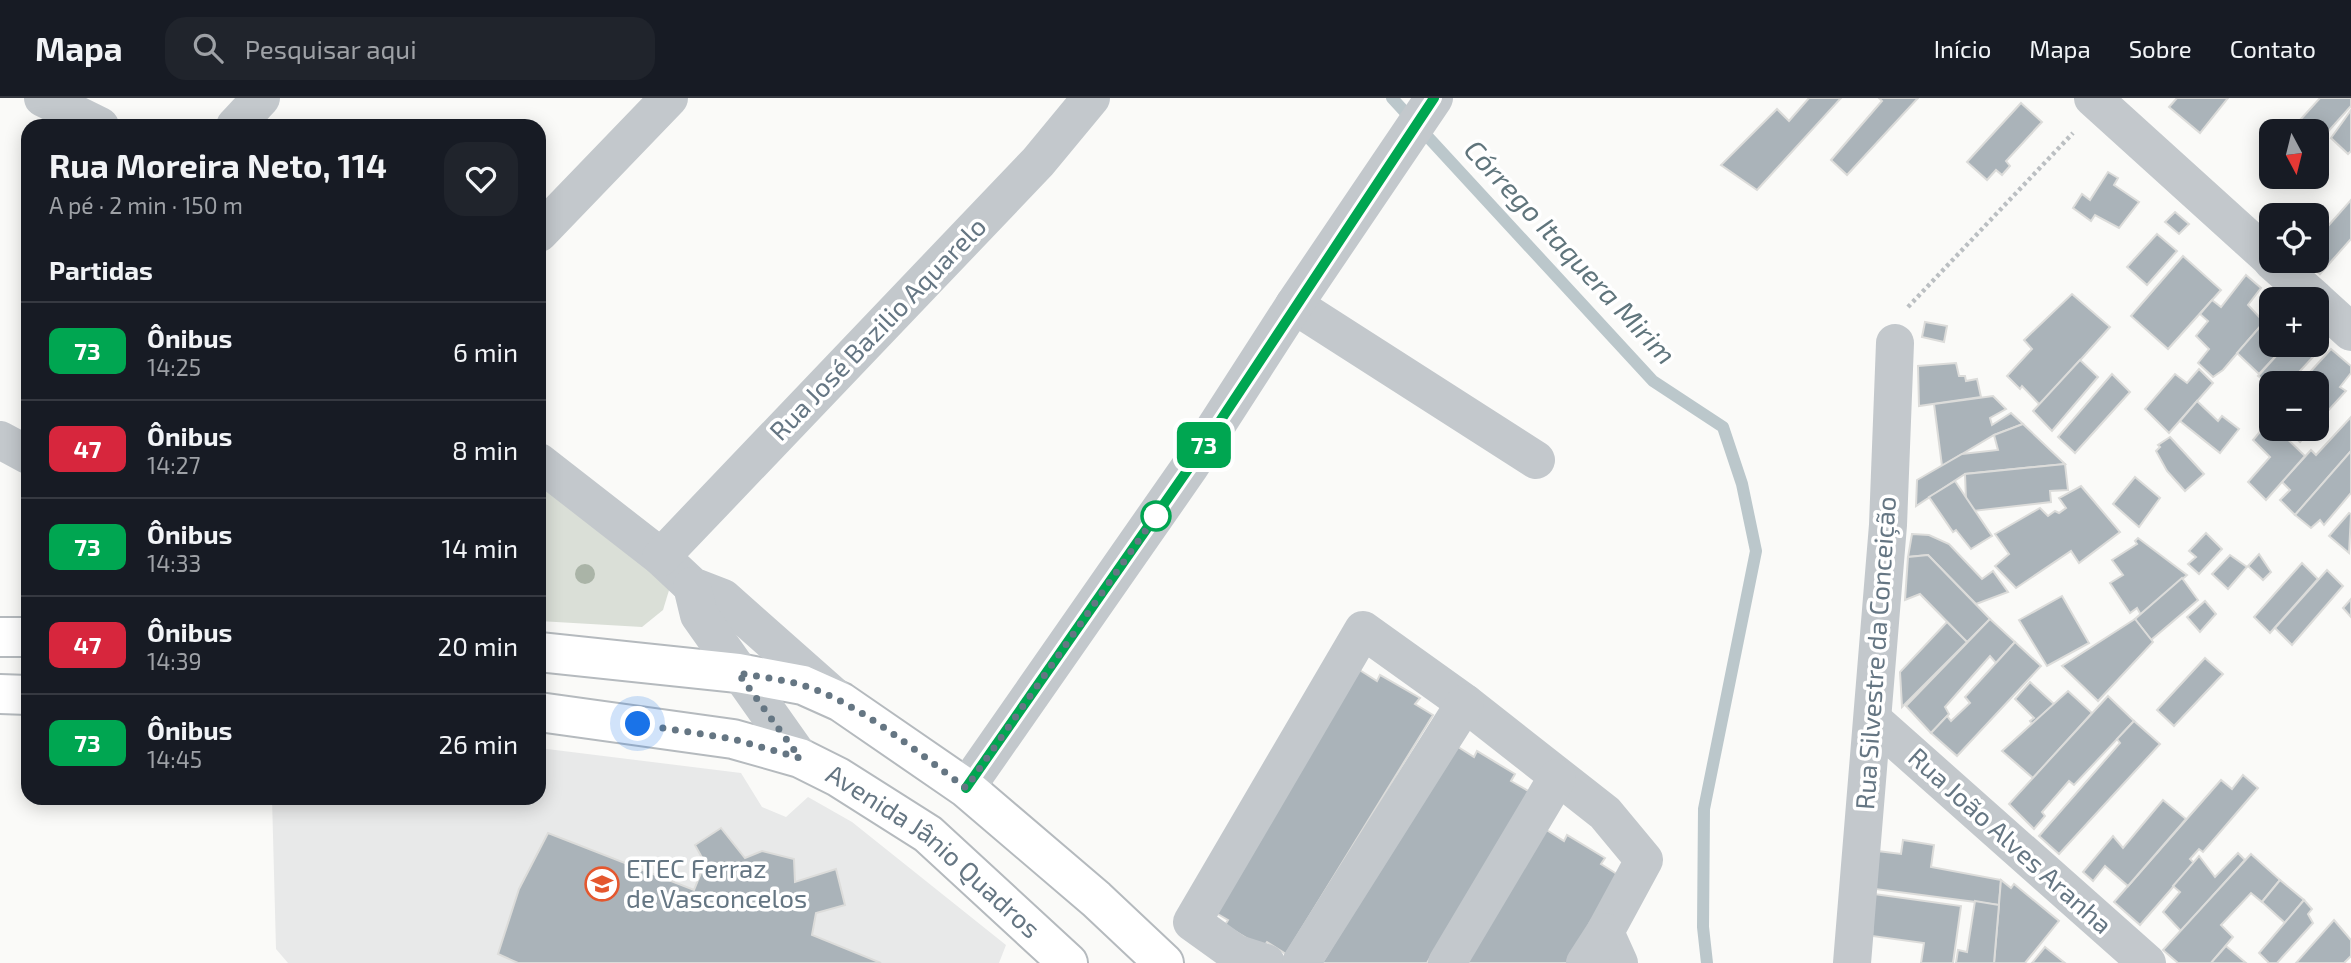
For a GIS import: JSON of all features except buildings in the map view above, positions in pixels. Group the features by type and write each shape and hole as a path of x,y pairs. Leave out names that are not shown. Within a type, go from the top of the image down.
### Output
{"main road":[{"path":"0,636 21,636"},
{"path":"546,653 738,673 803,685 841,702 966,788 1096,899 1164,963"},
{"path":"0,694 21,695"},
{"name":"Avenida Jânio Quadros","path":"546,713 733,739 800,758 838,777 928,834 1068,963"}],"street":[{"path":"43,98 86,119"},
{"path":"242,119 261,98"},
{"path":"546,226 669,98"},
{"name":"Rua José Bazilio Aquarelo","path":"661,557 1038,162 1091,98"},
{"path":"966,788 1189,468 1294,305 1434,98"},
{"path":"2096,101 2259,248"},
{"path":"2286,273 2302,287"},
{"path":"1294,305 1536,460"},
{"path":"2329,312 2351,332"},
{"name":"Rua Silvestre da Conceição","path":"1852,963 1888,525 1895,343"},
{"path":"0,440 21,451"},
{"path":"546,467 661,557 692,586 723,598 841,702"},
{"path":"692,586 699,615 800,758"},
{"path":"1266,963 1235,953 1192,922 1363,631 1465,703 1557,778 1605,813 1644,860 1603,953"},
{"path":"1301,963 1465,703"},
{"name":"Rua João Alves Aranha","path":"1873,720 2147,963"},
{"path":"1447,963 1557,778"}],"path":[{"path":"1895,343 1904,313 1925,287 2096,101"}],"shaded area":[{"path":"546,490 670,587 663,610 642,627 546,621"},
{"name":"ETEC Ferraz de Vasconcelos","path":"546,749 741,773 762,807 786,817 808,797 852,822 1006,945 999,963 288,963 276,949 272,805 546,805"}],"waterway":[{"name":"Córrego Itaquera Mirim","path":"1392,98 1653,381 1723,427 1742,484 1756,551 1704,809 1703,927 1707,963"}],"bus line":[{"name":"73","path":"966,788 1189,468 1294,305 1434,98"}],"place":[{"name":"ETEC Ferraz de Vasconcelos","path":"602,884"}],"route":[{"path":"638,724 733,739 800,758 738,673 803,685 841,702 900,740 966,788 1157,514 1156,516"}]}
